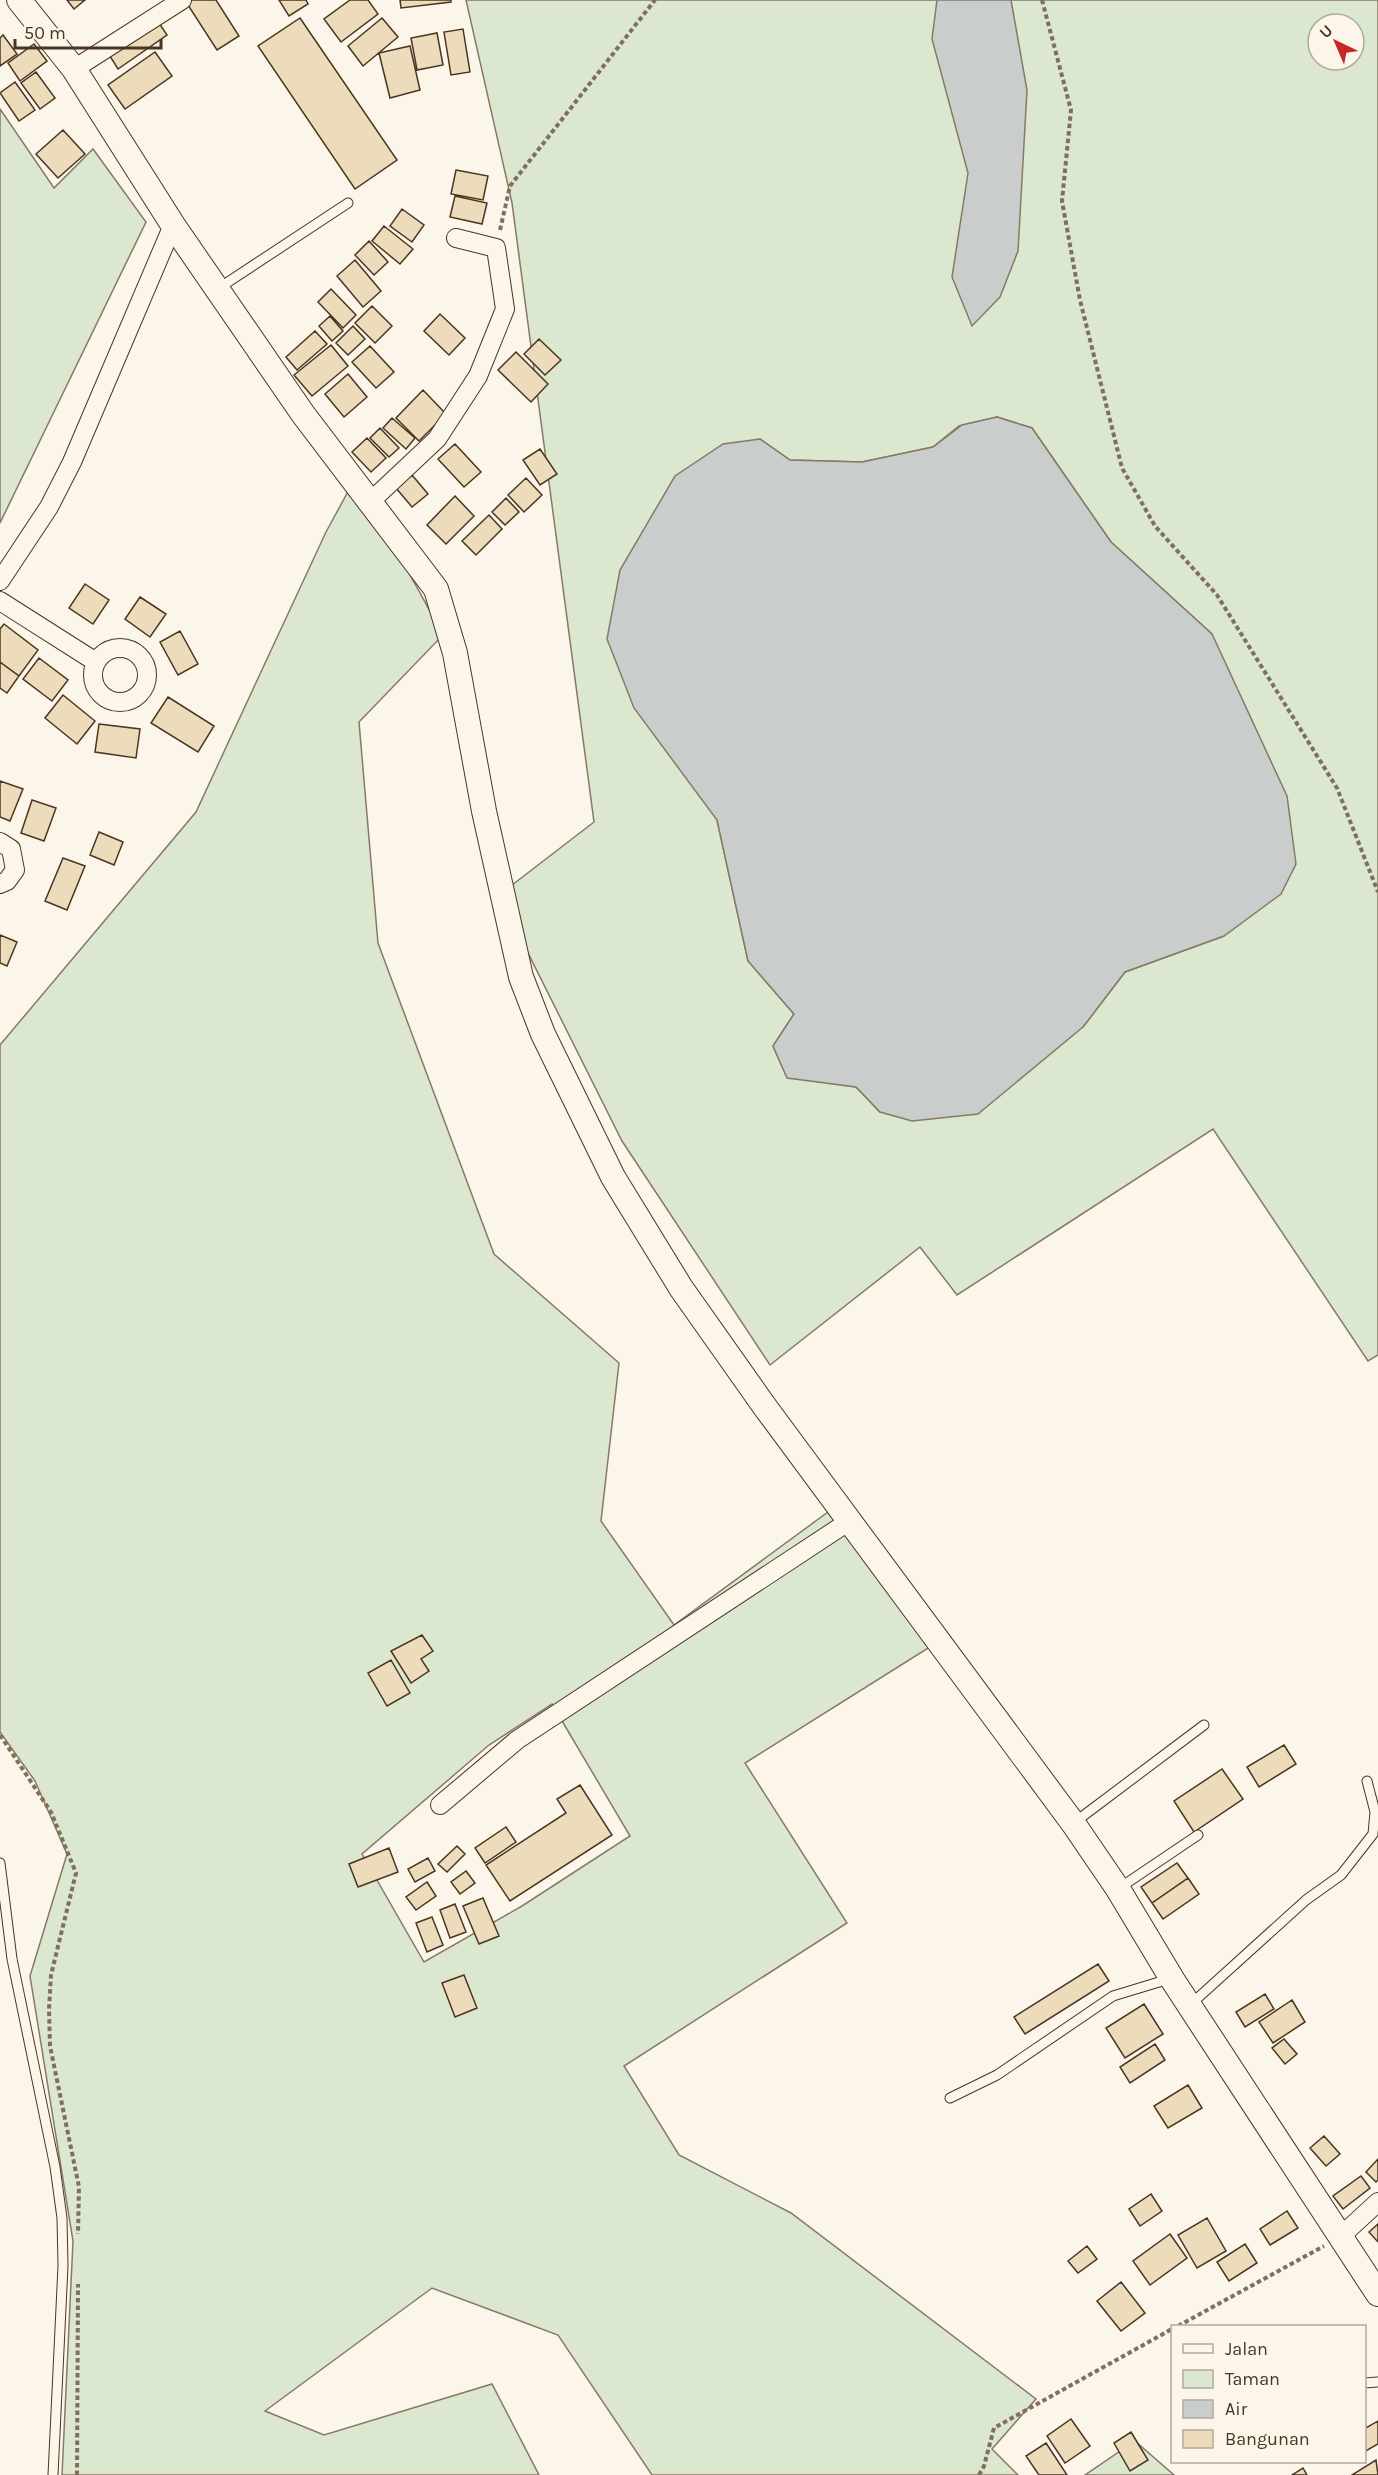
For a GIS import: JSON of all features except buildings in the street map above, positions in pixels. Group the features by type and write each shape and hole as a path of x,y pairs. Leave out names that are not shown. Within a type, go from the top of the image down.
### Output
{"main road":[{"path":"19,0 74,69 173,225 303,414 436,589 455,652 484,811 521,977 543,1034 613,1177 681,1288 765,1407 1073,1823 1118,1889 1172,1979 1378,2294"}],"street":[{"path":"74,69 182,0"},
{"path":"0,581 49,507 72,462 173,225"},
{"path":"371,501 437,439 478,376 504,309 496,248 456,238"},
{"path":"0,601 96,662"},
{"path":"0,842 11,849 15,870 7,881 0,884"},
{"path":"440,1805 517,1740 851,1521"},
{"path":"1341,2236 1378,2202"}],"lane":[{"path":"217,290 348,203"},
{"path":"1073,1823 1204,1725"},
{"path":"1190,2006 1306,1900 1341,1875 1373,1833 1375,1812 1368,1781"},
{"path":"1118,1889 1198,1835"},
{"path":"0,1863 12,1959 55,2167 62,2218 63,2266 53,2475"},
{"path":"951,2098 997,2075 1113,1996 1172,1979"}],"path":[{"path":"496,248 510,186 655,0"},
{"path":"1042,0 1071,110 1062,201 1080,300 1122,468 1155,526 1217,595 1337,788 1378,892"},
{"path":"0,1735 51,1812 76,1873 51,1975 49,2009 50,2046 78,2187 78,2244"},
{"path":"1180,2325 1341,2236"},
{"path":"77,2475 78,2279"},
{"path":"979,2475 984,2466 994,2428 1171,2331"}],"green space":[{"path":"466,0 1378,0 1378,1355 1368,1361 1213,1129 957,1295 920,1247 770,1365 622,1141 499,895 594,822 512,203","holes":["997,417 1032,428 1111,542 1212,634 1224,936 1125,972 1083,1027 880,1112 856,1087 787,1077 773,1046 794,1014 748,961 717,820 760,439 790,460 862,462 933,447 959,426"]},
{"path":"0,109 54,188 93,149 146,222 0,523"},
{"path":"350,488 398,553 443,635 359,722 378,943 494,1254 619,1363 601,1521 674,1625 828,1512 933,1645 745,1763 847,1923 624,2066 679,2155 791,2213 1036,2399 992,2449 1018,2475 652,2475 558,2335 432,2288 265,2411 324,2435 492,2384 539,2475 62,2475 73,2241 30,1976 67,1854 35,1781 0,1732 0,1045 196,812 326,532","holes":["552,1704 630,1836 522,1906 424,1962 362,1854 489,1745"]},
{"path":"1135,2441 1174,2475 1085,2475"}],"water":[{"path":"937,0 1011,0 1027,90 1018,251 1000,297 972,326 952,277 968,173 932,39"},
{"path":"997,417 1032,428 1111,542 1212,634 1287,796 1296,864 1281,894 1224,936 1125,972 1083,1027 978,1114 912,1121 880,1112 856,1087 787,1078 773,1046 794,1014 748,961 717,820 634,708 607,639 620,570 675,476 723,444 760,439 790,460 862,462 933,447 962,425"}]}
